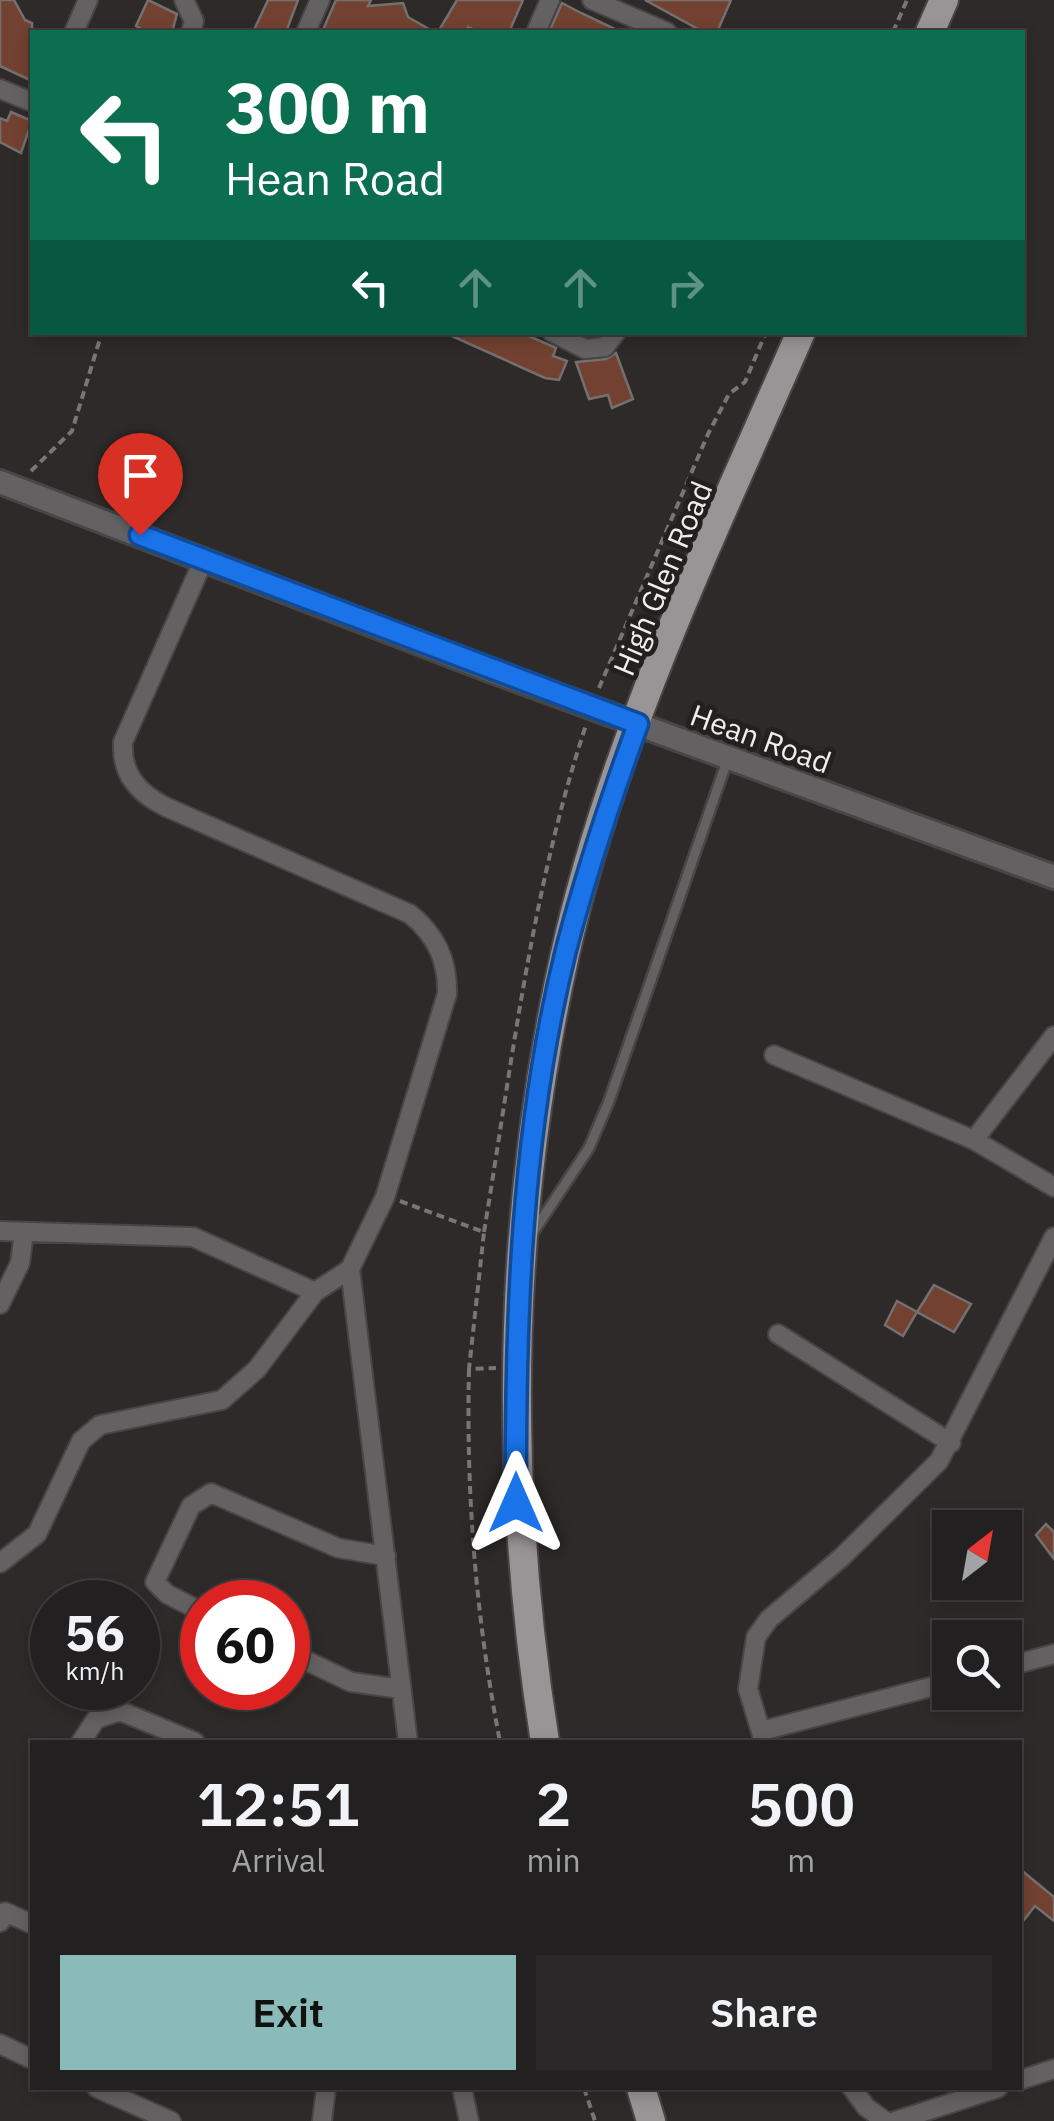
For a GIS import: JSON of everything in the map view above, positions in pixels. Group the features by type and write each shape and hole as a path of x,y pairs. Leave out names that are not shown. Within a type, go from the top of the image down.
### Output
{"main road":[{"path":"931,30 944,0"},
{"name":"High Glen Road","path":"545,1740 519,1538 514,1367 538,1105 566,952 638,724 800,335"},
{"path":"642,2090 651,2121"}],"street":[{"path":"75,30 88,0"},
{"path":"184,0 194,20 192,30"},
{"path":"307,30 320,0"},
{"path":"537,30 550,0"},
{"path":"592,0 662,30"},
{"path":"0,88 30,101"},
{"path":"558,335 585,349 605,347 614,335"},
{"name":"Hean Road","path":"7,485 1054,877"},
{"path":"0,1563 36,1534 81,1441 100,1425 222,1400 258,1369 315,1292 350,1269 386,1197 447,994 448,973 429,929 410,914 154,801 126,771 123,742 204,559"},
{"path":"974,1140 1054,1036"},
{"path":"774,1055 974,1140 1054,1187"},
{"path":"0,1231 193,1237 315,1292"},
{"path":"0,1304 20,1263 24,1232"},
{"path":"932,1687 762,1737 748,1690 756,1637 769,1620 842,1557 939,1461 1054,1238"},
{"path":"350,1269 408,1740"},
{"path":"778,1334 951,1443"},
{"path":"180,1601 155,1582 191,1506 212,1493 338,1548 386,1556"},
{"path":"1022,1662 1054,1654"},
{"path":"310,1663 350,1682 402,1689"},
{"path":"82,1740 96,1719 120,1711 190,1740"},
{"path":"0,1922 4,1912 30,1923"},
{"path":"0,2044 30,2057"},
{"path":"1022,2079 1054,2069"},
{"path":"101,2090 171,2121"},
{"path":"322,2121 326,2090"},
{"path":"462,2090 468,2121"},
{"path":"853,2090 866,2107 886,2121"},
{"path":"894,2121 992,2090"}],"lane":[{"path":"522,1251 588,1148 609,1101 728,758"}],"path":[{"path":"894,30 906,0"},
{"path":"7,485 72,431 101,335"},
{"path":"500,1740 484,1658 472,1546 467,1474 469,1370 484,1232 513,1072 518,1012 568,785 592,706 708,434 729,394 745,382 765,335"},
{"path":"386,1197 484,1232"},
{"path":"469,1370 514,1367"},
{"path":"585,2090 594,2121"}],"building":[{"path":"0,0 14,0 25,20 32,23 30,80 0,66"},
{"path":"148,0 177,14 173,30 143,30 136,26"},
{"path":"268,0 298,0 287,30 254,30"},
{"path":"336,0 371,0 368,6 403,3 408,17 431,30 323,30"},
{"path":"457,0 523,0 510,30 439,30"},
{"path":"645,0 731,0 718,30 698,29"},
{"path":"562,3 617,30 550,30"},
{"path":"11,112 30,120 21,153 0,142 0,118 7,121"},
{"path":"450,335 527,335 556,348 553,356 567,361 559,380 545,378"},
{"path":"616,353 633,399 612,408 608,395 589,399 576,362 606,359"},
{"path":"934,1285 971,1304 954,1332 917,1312"},
{"path":"897,1301 917,1312 903,1336 885,1325"},
{"path":"1046,1524 1054,1532 1054,1559 1036,1535"},
{"path":"1022,1871 1054,1897 1054,1921 1035,1906 1022,1922"}],"route":[{"path":"140,535 638,724 610,799 566,952 538,1105 518,1286 514,1367 516,1503"}]}
